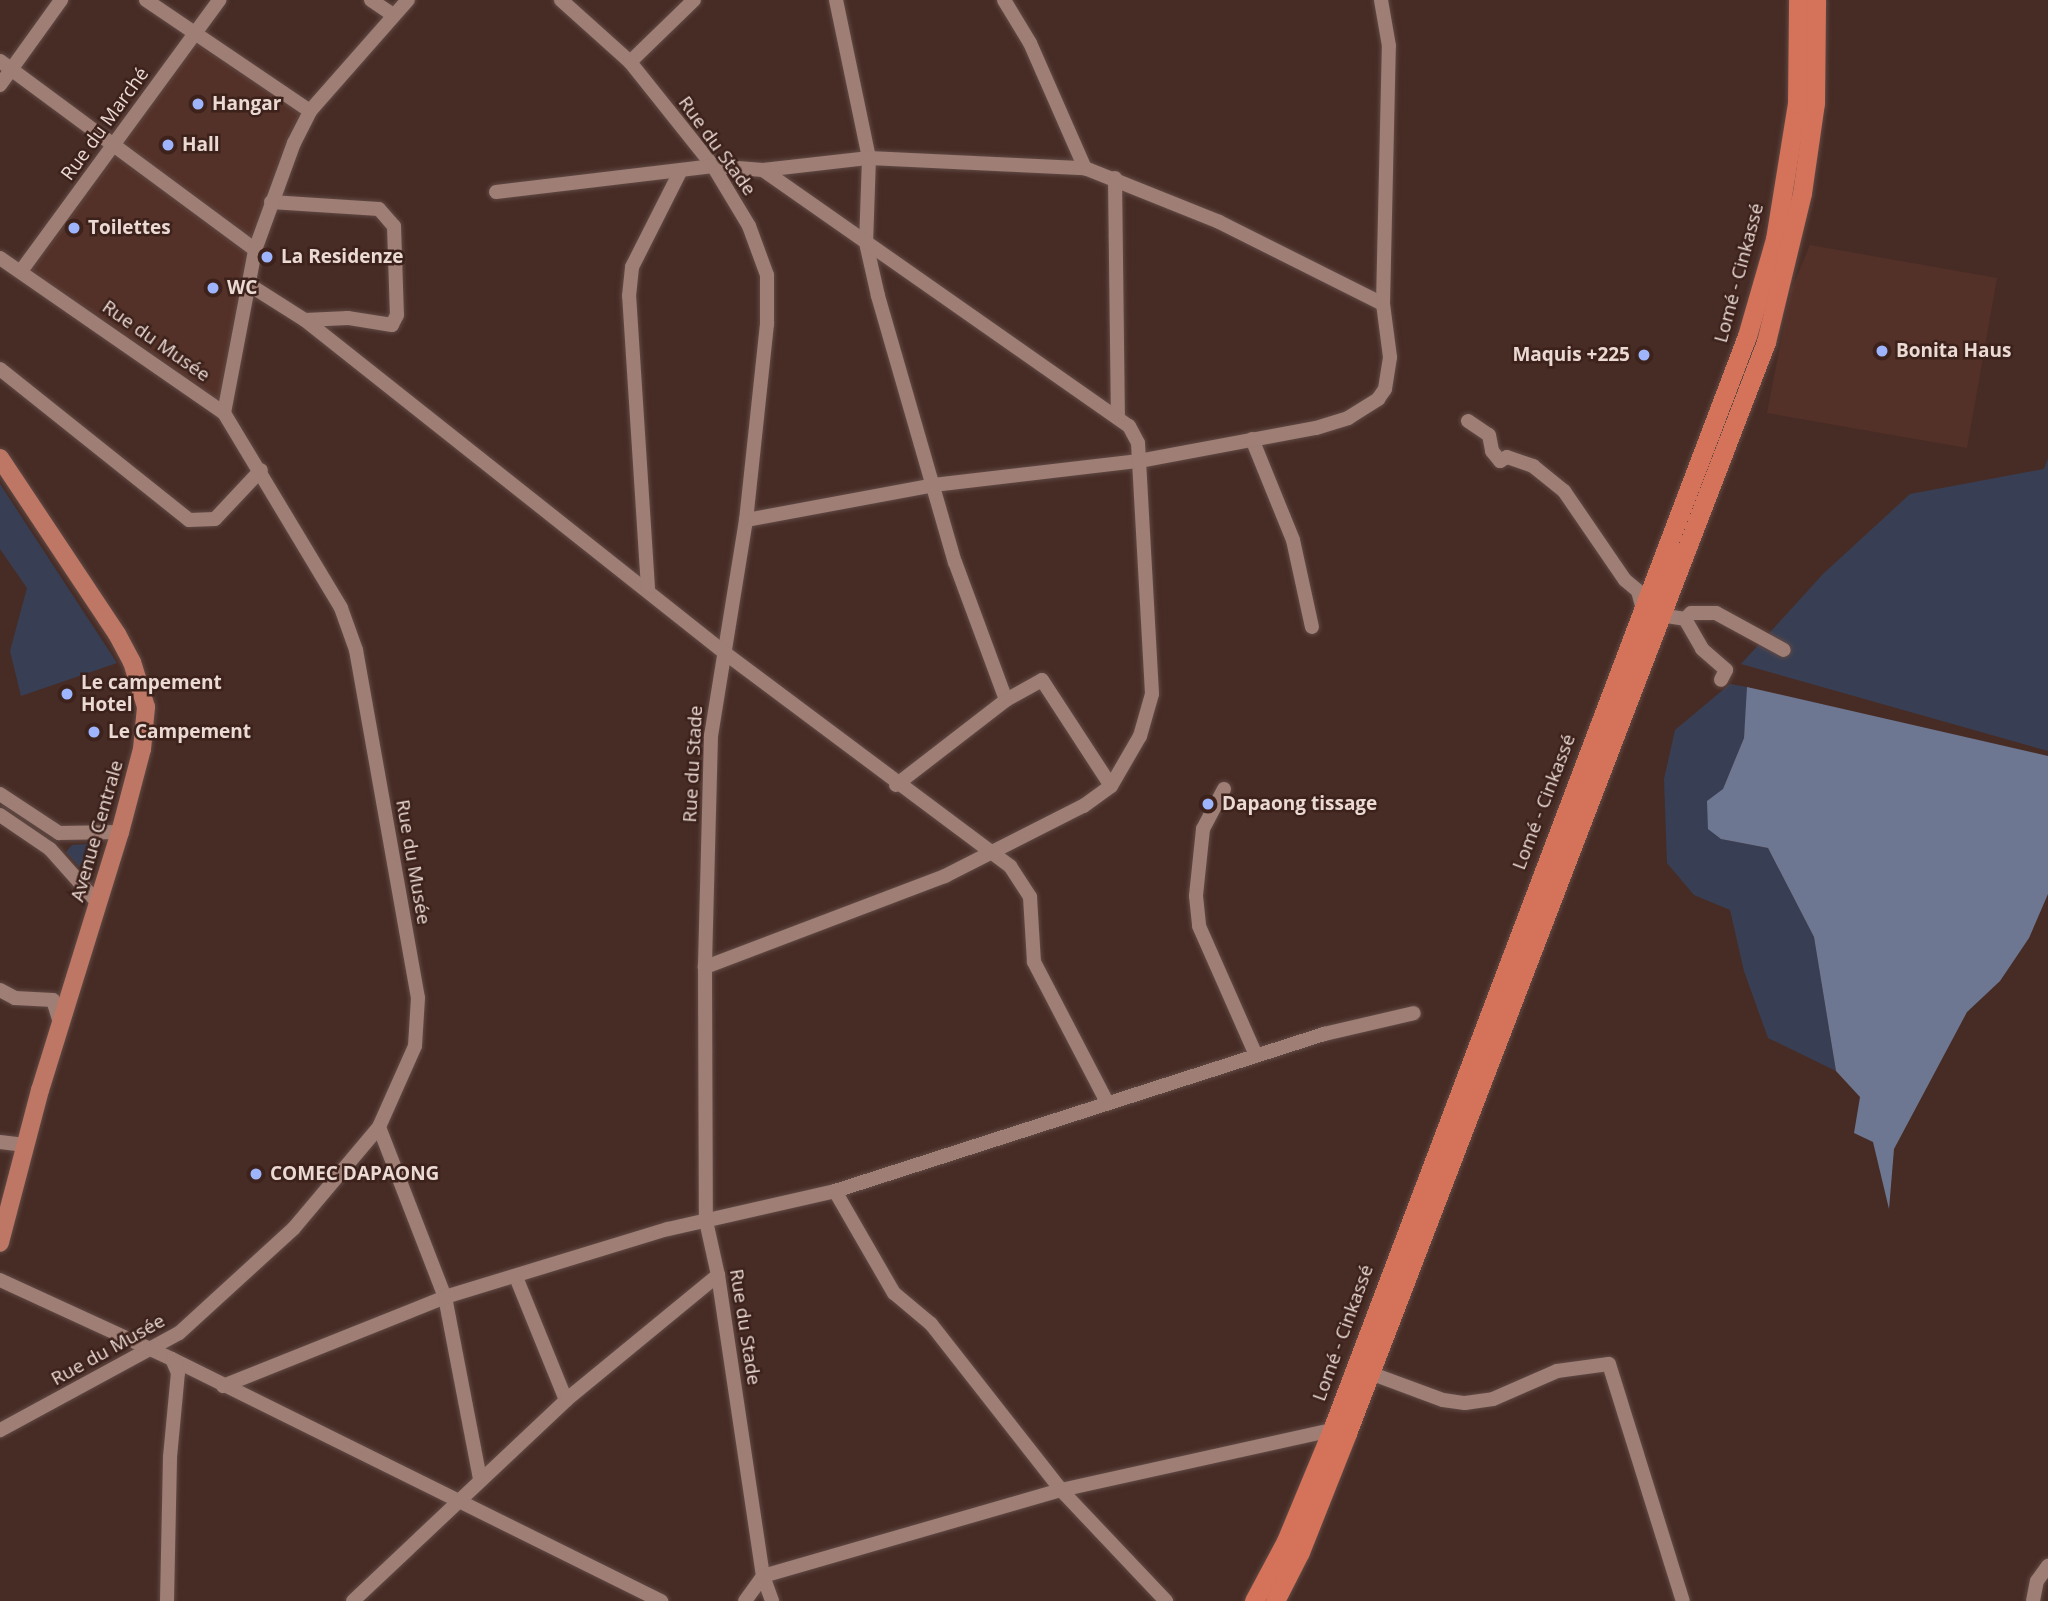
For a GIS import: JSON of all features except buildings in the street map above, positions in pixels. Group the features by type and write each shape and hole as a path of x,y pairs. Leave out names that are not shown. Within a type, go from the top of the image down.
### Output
{"highway":[{"name":"Lomé - Cinkassé","path":"1798,0 1806,103"},
{"name":"Lomé - Cinkassé","path":"1275,1601 1300,1552 1339,1432 1652,613 1766,342 1793,244 1816,0"},
{"name":"Lomé - Cinkassé","path":"1254,1601 1370,1373 1652,613"}],"main road":[{"name":"Avenue Centrale","path":"0,458 117,634 143,690 142,749 120,832 23,1145 0,1243"}],"street":[{"path":"0,85 6,65 61,0"},
{"path":"146,0 192,34 310,111"},
{"name":"Rue du Marché","path":"21,271 116,145 192,34 219,0"},
{"path":"371,0 393,15"},
{"path":"225,413 256,250 271,202 310,111 408,0"},
{"name":"Rue du Stade","path":"561,0 630,62 713,166 749,226 767,275 767,324 746,520 711,735 705,967 706,1221 718,1275 763,1576 772,1601"},
{"path":"630,62 694,0"},
{"path":"836,0 869,158 866,243 955,562 1006,700"},
{"path":"1004,0 1031,43 1085,167"},
{"path":"746,520 934,485 1139,461 1316,428 1348,418 1378,400 1389,375 1383,304 1389,46 1381,0"},
{"path":"6,65 256,250"},
{"path":"496,192 713,166 763,170 869,158 1085,167 1219,222 1383,304"},
{"path":"705,967 945,876 1083,806 1111,786 1140,736 1152,694 1136,436 1118,418 763,170"},
{"path":"648,588 630,287 637,256 680,172"},
{"path":"1115,178 1118,418"},
{"path":"271,202 379,209 394,226 397,315 392,324 348,318 305,320"},
{"name":"Rue du Musée","path":"0,258 225,413 341,608 356,650 418,998 415,1046 379,1127 255,1268 179,1333 0,1430"},
{"path":"248,284 305,320 648,588 725,653 896,785 989,854 1010,866 1030,897 1034,962 1107,1102"},
{"path":"0,369 189,520 215,519 261,470"},
{"path":"1468,421 1489,435 1492,451 1500,461 1507,457 1533,466 1564,491 1625,580 1638,591 1652,613 1685,619"},
{"path":"1252,439 1293,540 1312,627"},
{"path":"1685,619 1691,613 1716,613 1784,650"},
{"path":"1685,619 1702,649 1726,670 1721,680"},
{"path":"896,785 1035,680 1045,683 1111,786"},
{"path":"1224,789 1203,829 1196,896 1199,926 1256,1055"},
{"path":"0,794 59,833 120,832"},
{"path":"0,815 50,849 98,903"},
{"path":"0,990 15,998 53,1000 61,1027"},
{"path":"223,1386 445,1297 628,1240 835,1191 1256,1055 1414,1013"},
{"path":"379,1127 445,1297 480,1478"},
{"path":"0,1142 23,1145"},
{"path":"835,1191 894,1293 931,1324 1061,1490 1166,1601"},
{"path":"353,1601 480,1478 566,1400 718,1275"},
{"path":"516,1277 566,1400"},
{"path":"0,1280 172,1359 661,1601"},
{"path":"167,1601 170,1457 178,1373 172,1359"},
{"path":"1370,1373 1443,1400 1465,1403 1493,1399 1557,1371 1609,1364 1683,1601"},
{"path":"745,1601 763,1576 1061,1490 1339,1432"},
{"path":"2033,1601 2037,1581 2048,1566"}],"shaded area":[{"path":"192,34 305,113 261,224 222,407 21,271"},
{"name":"Bonita Haus","path":"1810,245 1997,278 1967,448 1767,413 1791,290"},
{"path":"2048,458 2048,751 1741,664 1823,574 1910,494 2044,469"},
{"path":"0,484 117,663 21,696 10,651 27,588 0,549"},
{"path":"1730,684 1747,687 1747,702 1744,738 1723,789 1721,839 1768,848 1814,937 1836,1071 1768,1038 1744,971 1730,910 1694,895 1667,863 1664,779 1675,730"},
{"path":"1747,687 2048,756 2048,894 2029,938 2000,981 1967,1012 1894,1149 1889,1209 1873,1142 1854,1133 1860,1097 1836,1071 1814,937 1768,848 1721,839 1708,829 1707,801 1723,789 1744,738"},
{"path":"90,844 96,852 87,875 66,852 72,845"}],"place":[{"name":"Hangar","path":"198,104"},
{"name":"Hall","path":"168,145"},
{"name":"Toilettes","path":"74,228"},
{"name":"La Residenze","path":"267,257"},
{"name":"WC","path":"213,288"},
{"name":"Bonita Haus","path":"1882,351"},
{"name":"Maquis +225","path":"1644,355"},
{"name":"Le campement Hotel","path":"67,694"},
{"name":"Le Campement","path":"94,732"},
{"name":"Dapaong tissage","path":"1208,804"},
{"name":"COMEC DAPAONG","path":"256,1174"}]}
